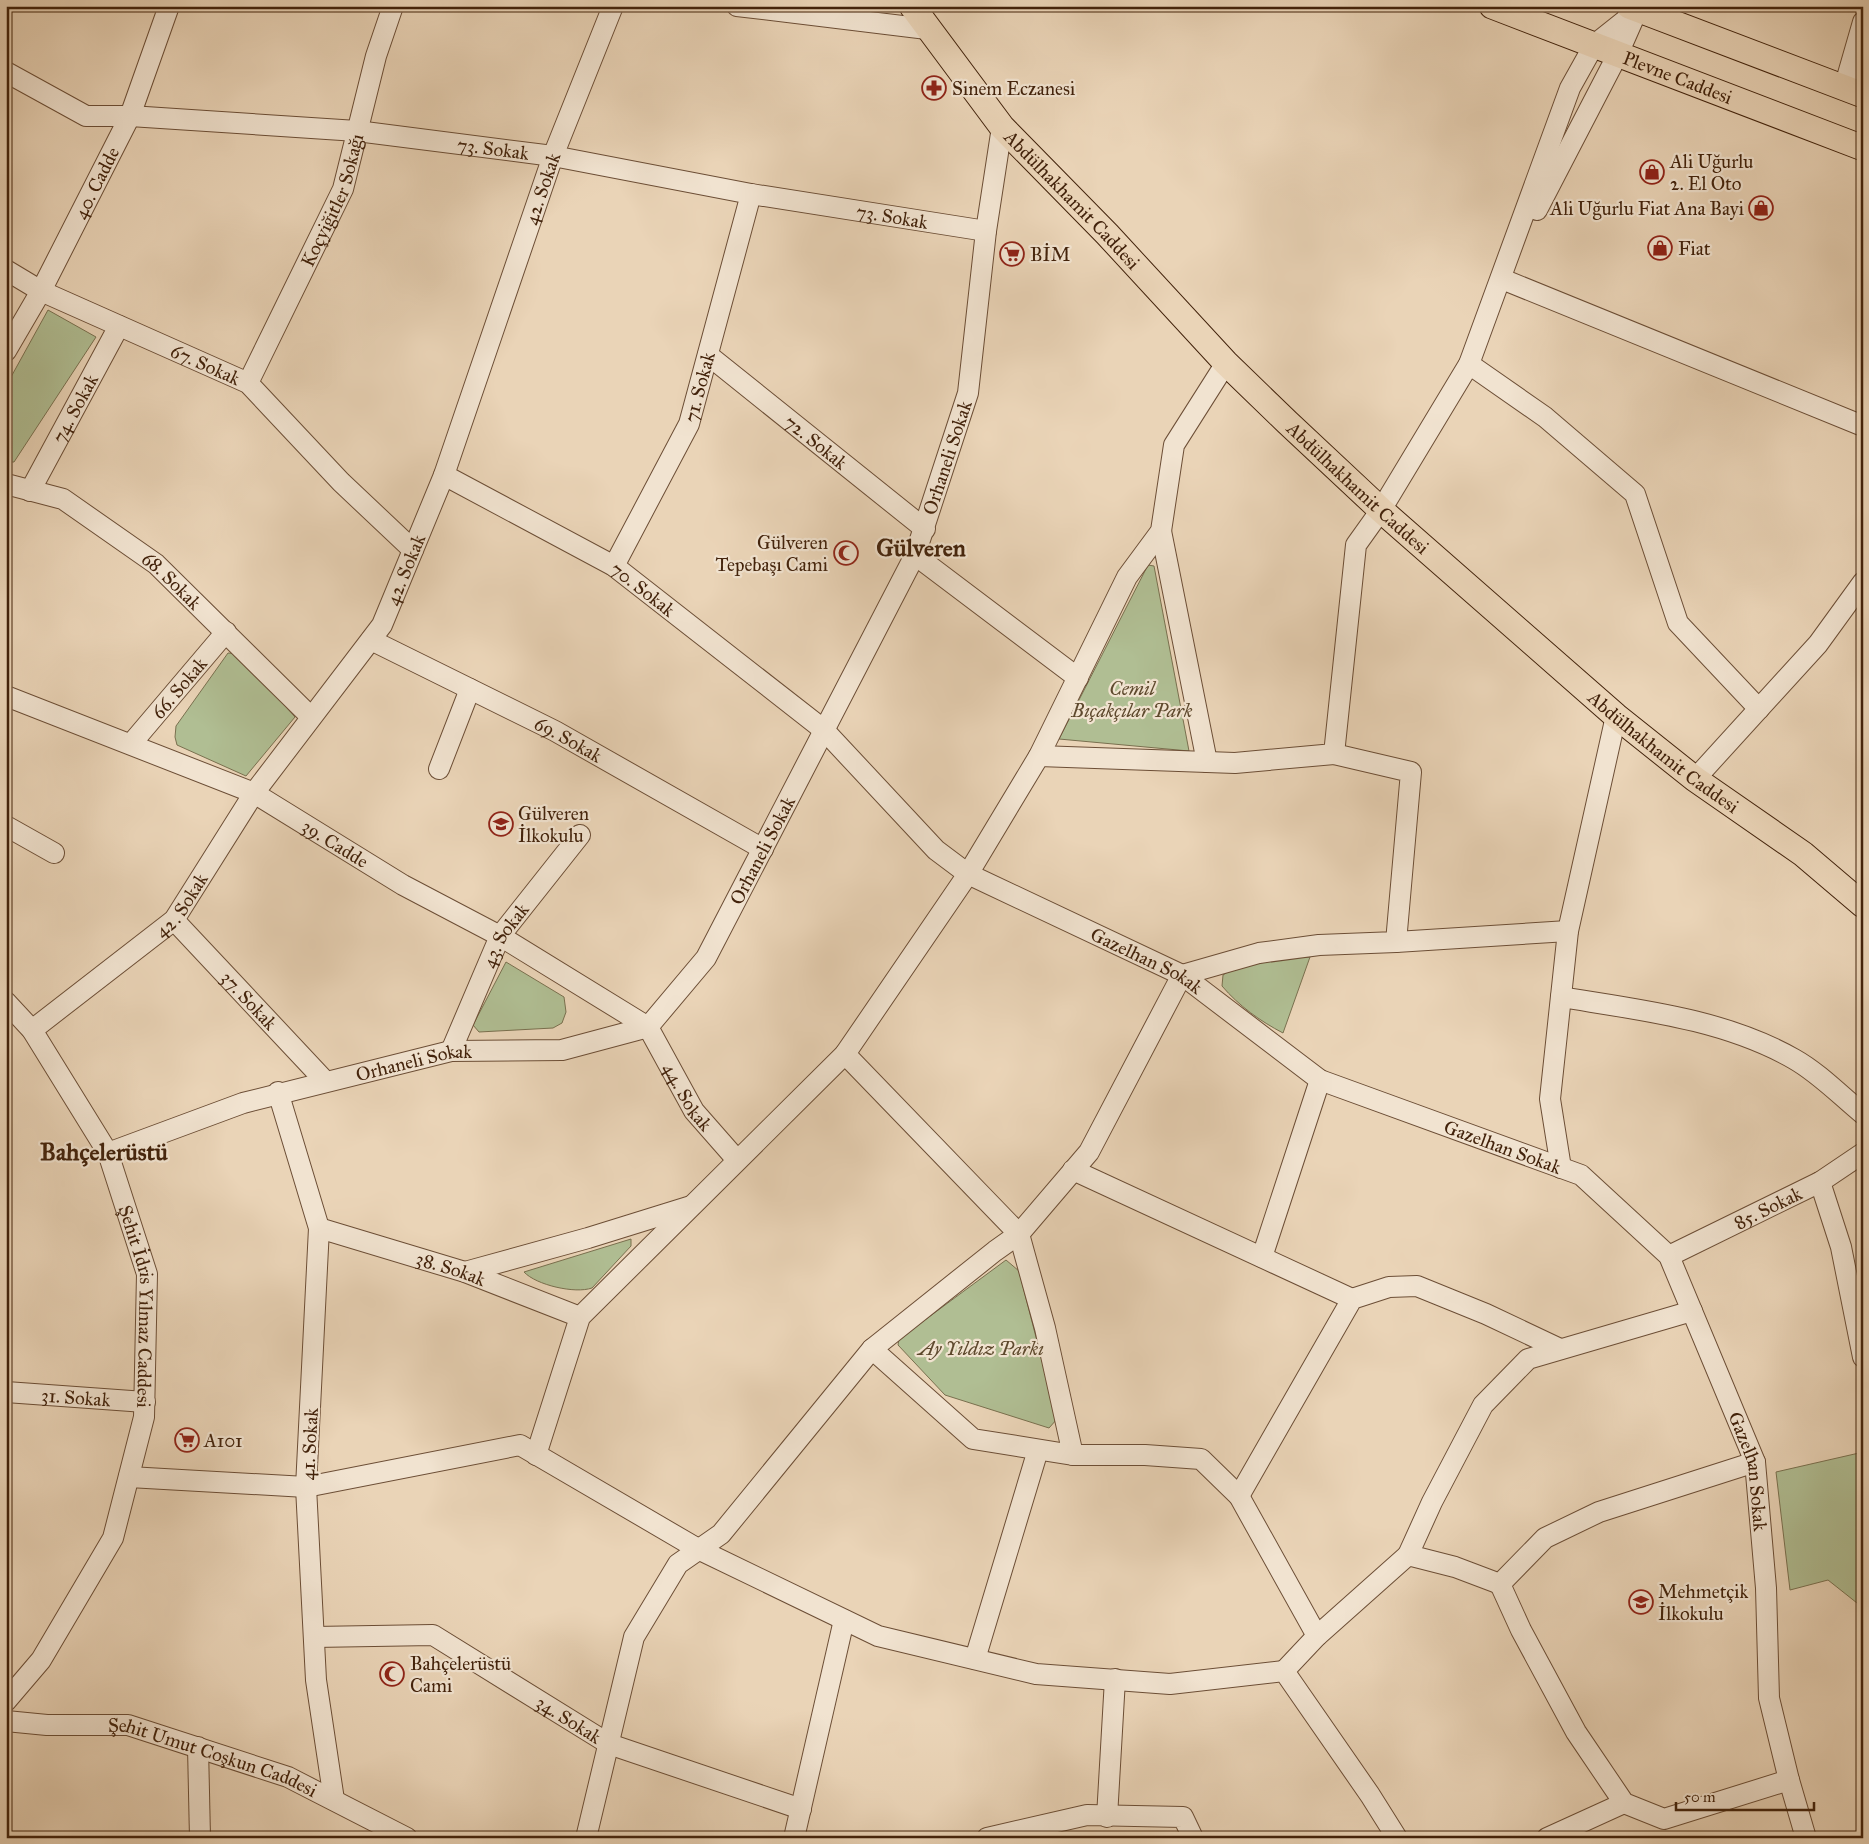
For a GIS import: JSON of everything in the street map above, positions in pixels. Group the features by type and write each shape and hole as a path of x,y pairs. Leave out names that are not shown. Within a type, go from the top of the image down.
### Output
{"main road":[{"name":"Abdülhakhamit Caddesi","path":"912,6 927,29 1002,127 1107,234 1226,363 1381,510 1616,716 1695,779 1803,854 1863,905"},
{"name":"Plevne Caddesi","path":"1492,6 1863,148"},
{"path":"1635,7 1853,91"}],"street":[{"name":"40. Cadde","path":"6,351 41,291 130,116 170,6"},
{"name":"Koçyiğitler Sokağı","path":"248,383 343,189 376,56 393,6"},
{"name":"42. Sokak","path":"32,1030 174,920 254,793 382,624 444,475 553,156 613,6"},
{"path":"737,6 927,29"},
{"path":"1334,754 1356,545 1381,510 1470,364 1570,88 1594,45 1635,7"},
{"path":"1502,279 1618,54 1635,7"},
{"path":"1853,91 1863,22"},
{"name":"73. Sokak","path":"6,72 86,116 130,116 357,131 553,156 751,194 986,231"},
{"name":"Orhaneli Sokak","path":"108,1153 278,1092 451,1051 562,1050 648,1027 706,958 914,555 925,529 968,393 986,231 1002,127"},
{"name":"71. Sokak","path":"614,566 690,424 751,194"},
{"name":"67. Sokak","path":"6,270 41,291 248,383 340,482 413,550"},
{"path":"1502,279 1863,426"},
{"name":"74. Sokak","path":"30,490 119,326"},
{"name":"72. Sokak","path":"708,355 925,529"},
{"path":"1207,762 1161,531 1174,445 1226,363"},
{"path":"1470,364 1545,417 1635,494 1678,623 1760,709"},
{"name":"70. Sokak","path":"444,475 614,566 824,730"},
{"name":"68. Sokak","path":"6,484 63,499 156,564 311,718"},
{"path":"536,1455 580,1317 695,1205 845,1054 968,874 1039,756 1128,578 1161,531"},
{"path":"914,555 1078,678"},
{"path":"1695,779 1818,644 1863,582"},
{"name":"66. Sokak","path":"131,744 226,632"},
{"name":"69. Sokak","path":"371,640 555,731 763,848"},
{"path":"439,769 470,689"},
{"name":"39. Cadde","path":"6,696 254,793 403,885 500,936 648,1027"},
{"path":"1561,1168 1550,1099 1568,931 1616,716"},
{"name":"Gazelhan Sokak","path":"824,730 936,850 968,874 1182,975 1320,1080 1580,1176 1669,1256 1755,1462 1766,1588 1770,1698 1789,1780 1806,1838"},
{"path":"1039,756 1235,763 1334,754 1411,772 1396,942"},
{"path":"6,826 54,853"},
{"name":"43. Sokak","path":"451,1051 500,936 580,835"},
{"name":"37. Sokak","path":"174,920 325,1081"},
{"path":"586,1838 634,1637 678,1564 721,1534 872,1349 1019,1234 1089,1152 1182,975 1258,953 1319,944 1396,942 1568,931"},
{"path":"1561,998 1674,1016 1742,1035 1796,1060 1863,1114"},
{"name":"Şehit İdris Yılmaz Caddesi","path":"6,1701 15,1677 41,1660 113,1538 144,1417 147,1274 108,1153 32,1030 7,1003"},
{"name":"44. Sokak","path":"648,1027 694,1111 738,1160"},
{"path":"845,1054 1019,1234 1045,1328 1073,1455"},
{"path":"1262,1257 1320,1080"},
{"name":"41. Sokak","path":"278,1092 319,1228 306,1487 316,1680 334,1800"},
{"name":"85. Sokak","path":"1669,1256 1820,1182 1863,1153"},
{"path":"1073,1170 1352,1299"},
{"path":"1820,1182 1841,1247 1863,1357"},
{"path":"465,1272 588,1238 695,1205"},
{"name":"38. Sokak","path":"319,1228 465,1272 580,1317"},
{"path":"1239,1496 1352,1299 1389,1287 1417,1286 1486,1314 1560,1349"},
{"path":"128,1477 306,1487 520,1445 698,1550 878,1636 1036,1674 1170,1684 1284,1671 1317,1636 1408,1555 1432,1502 1483,1405 1528,1359 1692,1311"},
{"path":"872,1349 973,1439 1073,1455 1145,1455 1200,1459 1239,1496 1317,1636"},
{"name":"31. Sokak","path":"6,1392 144,1402"},
{"path":"974,1659 1038,1450"},
{"path":"1500,1584 1545,1538 1599,1512 1755,1462"},
{"path":"1408,1555 1454,1567 1500,1584 1521,1630 1576,1732 1624,1803 1664,1819 1789,1780"},
{"path":"794,1838 844,1620"},
{"name":"34. Sokak","path":"314,1637 433,1635 609,1744 801,1808"},
{"path":"1284,1671 1370,1795 1397,1838"},
{"path":"1107,1817 1115,1680"},
{"name":"Şehit Umut Coşkun Caddesi","path":"6,1721 47,1725 128,1725 288,1777 407,1838"},
{"path":"198,1747 200,1838"},
{"path":"1547,1838 1624,1803"},
{"path":"987,1838 1088,1815 1107,1817 1183,1817 1193,1838"}],"green space":[{"path":"48,310 96,337 14,462 6,462 6,386"},
{"name":"Cemil Bıçakçılar Park","path":"1148,565 1154,566 1189,751 1059,739"},
{"path":"228,653 239,654 295,717 246,776 177,745 175,737 176,726"},
{"path":"1310,957 1283,1033 1250,1012 1222,986 1223,975 1243,965 1265,960"},
{"path":"506,962 564,997 566,1012 562,1023 553,1028 479,1032 473,1025"},
{"path":"631,1239 631,1246 592,1288 576,1290 556,1287 537,1281 524,1272"},
{"name":"Ay Yıldız Parkı","path":"1006,1260 1019,1271 1057,1419 1049,1428 945,1395 898,1345 899,1339"},
{"path":"1859,1453 1863,1471 1863,1603 1857,1603 1828,1580 1790,1590 1776,1472"}],"place":[{"name":"Sinem Eczanesi","path":"934,88"},
{"name":"Ali Uğurlu 2. El Oto","path":"1652,172"},
{"name":"Ali Uğurlu Fiat Ana Bayi","path":"1761,208"},
{"name":"Fiat","path":"1660,248"},
{"name":"BİM","path":"1012,254"},
{"name":"Gülveren Tepebaşı Cami","path":"846,553"},
{"name":"Gülveren İlkokulu","path":"501,824"},
{"name":"A101","path":"187,1440"},
{"name":"Mehmetçik İlkokulu","path":"1641,1602"},
{"name":"Bahçelerüstü Cami","path":"392,1674"}],"district":[{"name":"Gülveren","path":"921,548"},
{"name":"Bahçelerüstü","path":"104,1152"}]}
